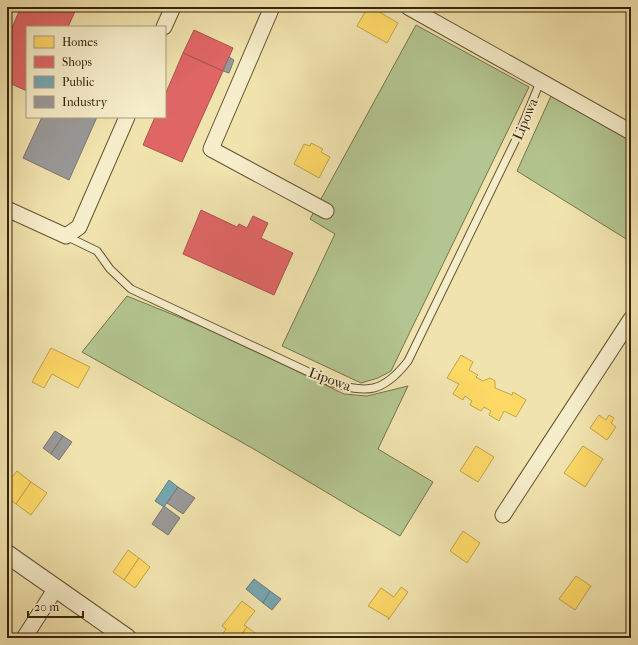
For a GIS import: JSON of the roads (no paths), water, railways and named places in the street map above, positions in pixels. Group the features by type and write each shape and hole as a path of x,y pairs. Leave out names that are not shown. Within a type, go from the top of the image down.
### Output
{"street":[{"path":"164,26 172,7"},
{"path":"272,7 211,149 326,211"},
{"name":"Lipowa","path":"408,7 631,132"},
{"path":"66,236 79,227 127,118"},
{"name":"Lipowa","path":"7,209 66,236"},
{"path":"503,515 631,319"},
{"path":"7,554 127,638"},
{"path":"24,638 56,588"}],"lane":[{"name":"Lipowa","path":"66,236 97,251 110,269 131,288 330,382 349,388 367,390 380,386 396,376 408,361 520,131 540,82"}]}
